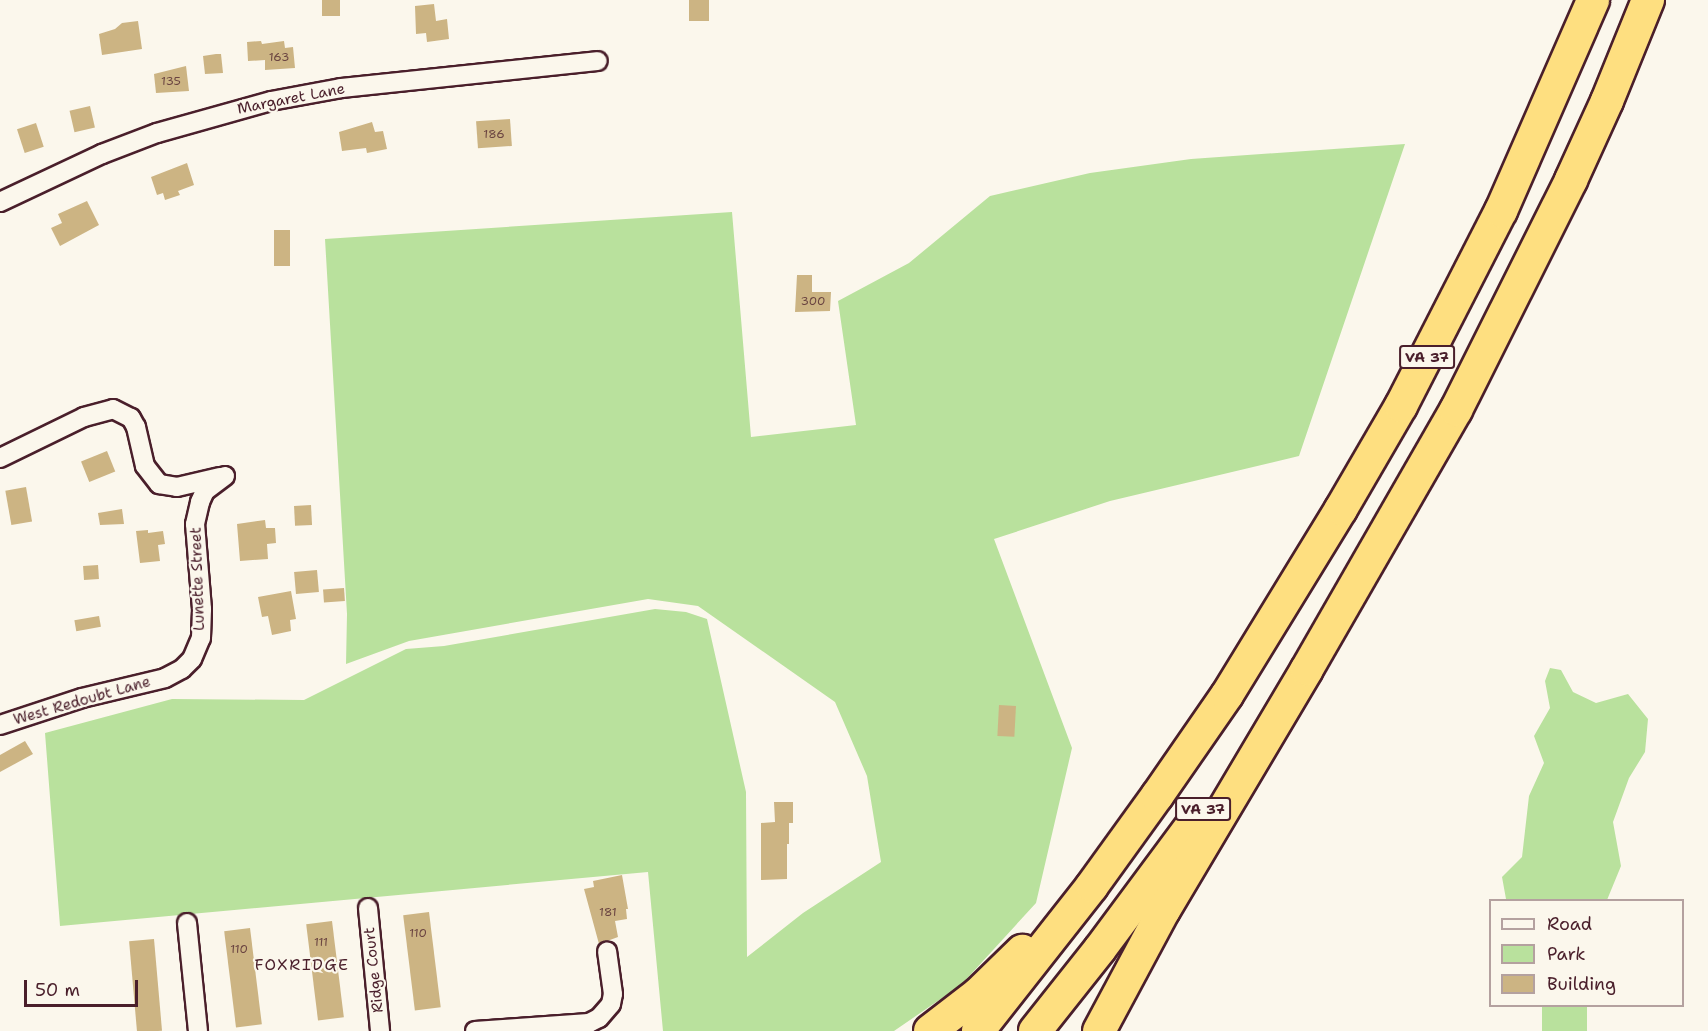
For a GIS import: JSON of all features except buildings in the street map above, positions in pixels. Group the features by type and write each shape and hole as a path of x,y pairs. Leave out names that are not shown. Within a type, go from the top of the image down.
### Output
{"highway":[{"name":"VA 37","path":"978,1031 1092,886 1227,695 1401,406 1501,211 1593,0"},
{"name":"VA 37","path":"1035,1031 1185,836 1303,665 1358,577 1456,410 1525,276 1607,101 1648,0"},
{"path":"1099,1031 1164,910 1307,669 1358,577"},
{"path":"930,1031 978,994 1057,912 1139,811 1227,695"}],"street":[{"name":"Margaret Lane","path":"0,202 102,154 157,133 271,101 352,87 598,61"},
{"name":"Lunette Street","path":"0,458 84,417 113,409 130,418 136,427 145,466 159,484 177,487 225,476 205,491 195,524 202,609 198,648 183,669 165,678"},
{"name":"West Redoubt Lane","path":"0,724 82,698 165,678"},
{"name":"Ridge Court","path":"368,908 380,1031"},
{"path":"187,923 198,1031"},
{"path":"475,1031 589,1023 599,1018 611,1004 613,993 607,951"}],"green space":[{"path":"1405,144 1299,456 1110,501 994,539 1072,748 1036,903 961,985 894,1031 663,1031 648,872 60,926 45,733 172,699 304,700 406,649 444,646 655,609 686,612 707,619 746,792 747,957 803,913 881,862 867,776 835,702 698,606 648,599 409,641 346,664 347,614 325,239 732,212 751,437 856,425 838,301 909,263 990,196 1090,173 1191,159"},
{"path":"1550,668 1561,670 1573,692 1596,703 1628,694 1648,719 1645,752 1629,778 1613,822 1621,866 1607,899 1506,899 1502,877 1522,857 1529,796 1544,763 1534,736 1550,708 1545,681"},
{"path":"1542,1007 1587,1007 1587,1031 1542,1031"}],"district":[{"name":"FOXRIDGE","path":"302,965"}]}
